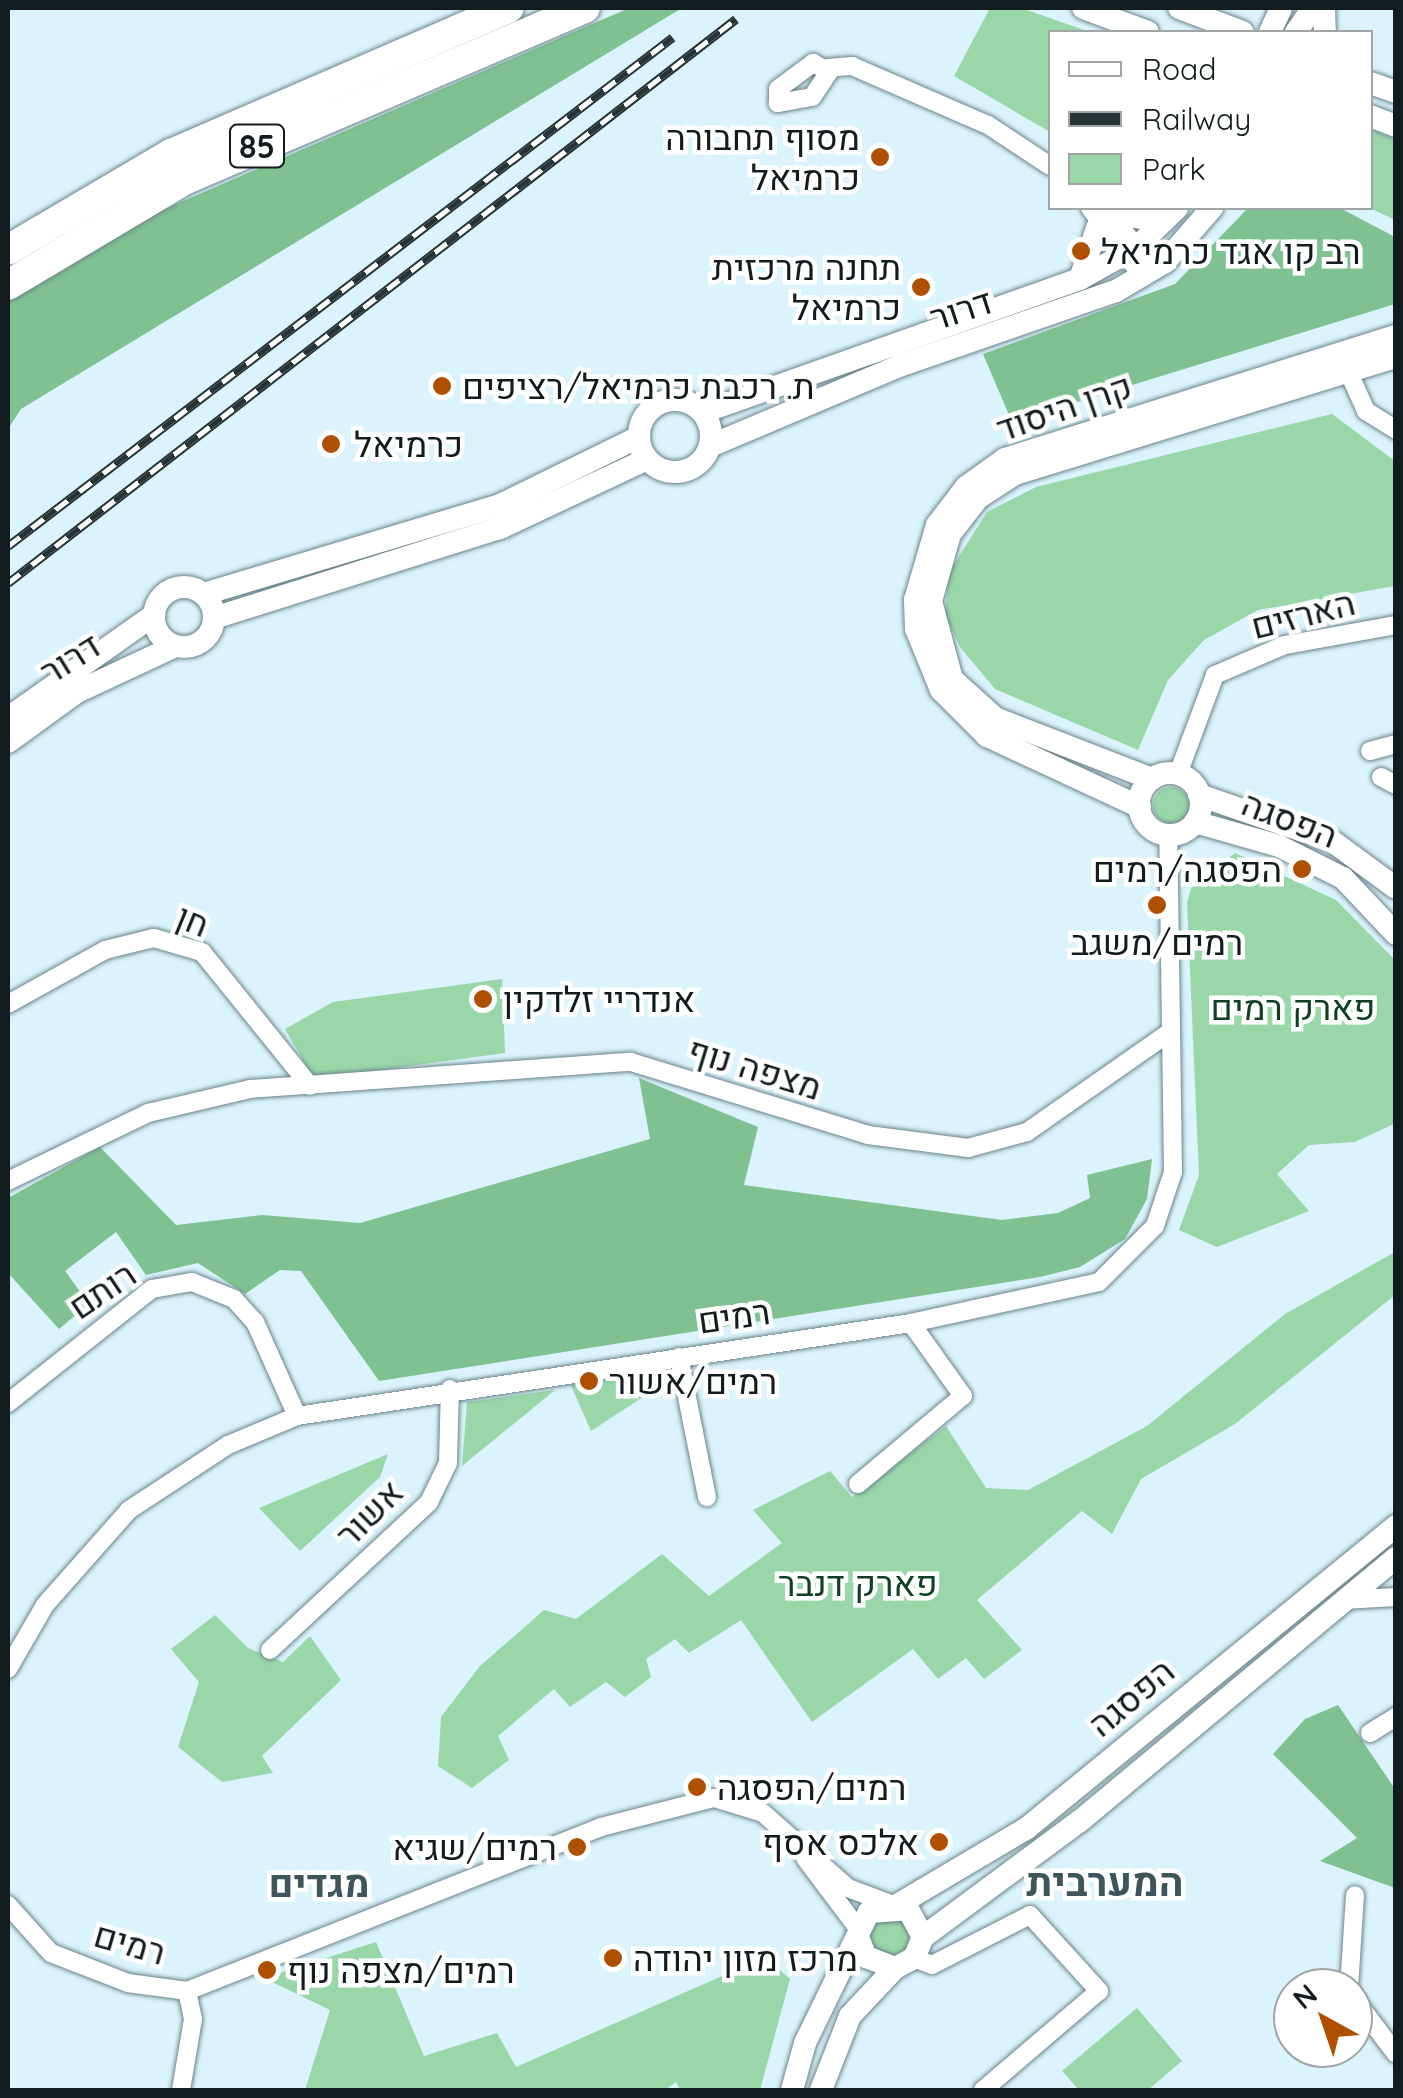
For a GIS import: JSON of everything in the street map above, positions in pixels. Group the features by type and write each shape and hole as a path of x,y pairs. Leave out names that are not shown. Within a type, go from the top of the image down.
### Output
{"highway":[{"path":"407,50 448,8"},
{"name":"85","path":"8,250 171,154 509,8"},
{"name":"85","path":"8,285 184,180 585,8"}],"street":[{"path":"1083,8 1143,30"},
{"path":"1184,9 1229,8"},
{"path":"1297,30 1312,8"},
{"path":"1184,9 1238,30"},
{"path":"828,68 852,66 988,124 1048,165"},
{"name":"דרור","path":"704,412 816,388 1080,308 1142,276 1210,210"},
{"path":"1101,214 1142,276"},
{"path":"1101,214 1170,214"},
{"path":"1080,279 1101,214"},
{"name":"דרור","path":"710,446 816,388 1080,279 1128,252 1170,214"},
{"name":"קרן היסוד","path":"1152,779 994,718 952,679 931,601 950,534 978,498 1014,474 1346,366 1396,336"},
{"name":"קרן היסוד","path":"1140,808 987,736 941,690 915,600 938,526 966,487 1005,459 1346,366 1396,357"},
{"path":"1346,366 1366,411 1396,430"},
{"path":"204,594 214,618 204,640 175,646 154,615 170,590 204,594 498,506 643,448 686,471 710,446 704,412 665,401 643,419 643,448"},
{"path":"214,618 500,528 643,448"},
{"name":"דרור","path":"8,718 154,615"},
{"name":"הארזים","path":"1178,774 1215,675 1284,645 1396,625"},
{"name":"דרור","path":"8,742 77,692 175,646"},
{"path":"1370,751 1396,744"},
{"path":"1178,774 1199,795 1195,822 1168,834 1152,828 1140,808 1152,779 1178,774"},
{"name":"הפסגה","path":"1199,795 1332,841 1395,885"},
{"name":"הפסגה","path":"1195,822 1278,846 1374,904 1396,934"},
{"name":"רמים","path":"8,1669 45,1605 129,1510 228,1445 297,1416 450,1389 911,1323 1100,1282 1156,1226 1173,1172 1168,834"},
{"path":"1374,904 1395,885"},
{"name":"חן","path":"8,1004 104,950 154,938 202,952 310,1086"},
{"name":"מצפה נוף","path":"8,1181 148,1112 310,1086 631,1062 868,1136 968,1148 1027,1132 1170,1032"},
{"name":"רותם","path":"8,1403 152,1289 192,1282 234,1298 256,1322 297,1416"},
{"path":"858,1484 962,1396 911,1323"},
{"path":"679,1357 708,1498"},
{"name":"אשור","path":"270,1650 429,1502 448,1463 450,1389"},
{"name":"הפסגה","path":"858,1933 894,1904 1027,1828 1396,1526"},
{"name":"הפסגה","path":"821,2090 850,2016 910,1954 1080,1821 1396,1558"},
{"path":"1325,1582 1343,1600 1396,1598"},
{"path":"1370,1733 1396,1717"},
{"name":"רמים","path":"8,1905 51,1952 128,1983 187,1991 686,1798 763,1813 803,1853 858,1933"},
{"name":"רמים","path":"803,1853 894,1904"},
{"path":"1350,1968 1355,1895"},
{"path":"894,1904 916,1916 910,1954"},
{"path":"858,1933 866,1957 910,1954 932,1965 1030,1915 1099,1991 983,2090"},
{"path":"792,2090 805,2043 858,1933"},
{"path":"180,2090 193,2019 187,1991"},
{"path":"1373,2023 1396,2054"}],"green space":[{"path":"629,8 682,8 21,409 8,429 8,299 158,212"},
{"path":"990,8 1021,8 1084,30 1048,30 1048,131 954,76"},
{"path":"1373,130 1395,139 1395,220 1373,209"},
{"path":"1246,210 1344,210 1395,237 1395,304 1012,422 983,354 1175,284"},
{"path":"1332,414 1395,461 1395,586 1258,610 1204,640 1168,680 1138,750 995,689 960,647 945,615 949,572 987,512 1036,487"},
{"path":"1171,787 1184,792 1189,805 1184,818 1171,823 1158,818 1153,805 1158,792"},
{"name":"פארק רמים","path":"1235,853 1336,900 1395,960 1396,1123 1355,1142 1309,1145 1277,1174 1309,1211 1217,1247 1179,1230 1199,1175 1187,902 1192,886"},
{"path":"502,979 505,1053 314,1079 285,1029 333,1002"},
{"path":"639,1078 758,1127 744,1185 1002,1220 1058,1213 1090,1198 1087,1175 1152,1159 1147,1199 1125,1239 1080,1267 1040,1277 379,1381 301,1271 280,1270 245,1294 198,1263 146,1275 116,1232 65,1271 89,1304 59,1329 8,1273 8,1198 100,1147 176,1225 262,1215 360,1223 650,1139"},
{"name":"פארק דנבר","path":"1395,1252 1395,1295 1235,1424 1141,1479 1112,1534 1082,1511 977,1600 1022,1650 984,1679 966,1658 938,1679 913,1649 812,1722 741,1620 689,1653 675,1639 646,1659 651,1677 625,1697 606,1682 570,1707 554,1689 498,1736 509,1760 472,1788 438,1766 441,1717 480,1666 544,1610 576,1619 662,1554 709,1596 782,1543 753,1510 830,1471 852,1497 946,1426 986,1488 1028,1490 1147,1426 1285,1314"},
{"path":"669,1367 682,1391 643,1397 591,1431 569,1381"},
{"path":"555,1390 462,1466 467,1402"},
{"path":"388,1454 380,1477 300,1551 259,1508"},
{"path":"215,1615 248,1648 283,1662 310,1636 341,1680 262,1756 273,1773 222,1782 178,1747 199,1682 171,1649"},
{"path":"1338,1705 1395,1789 1395,1888 1320,1861 1357,1838 1273,1754 1305,1719"},
{"path":"890,1916 904,1922 910,1936 904,1950 890,1956 876,1950 870,1936 876,1922"},
{"path":"376,1942 424,2056 497,2033 516,2067 765,1957 790,1979 760,2090 680,2090 676,2082 665,2090 305,2090 330,2010 264,1978"},
{"path":"1137,2008 1182,2061 1148,2090 1079,2090 1062,2071"}],"railway":[{"path":"8,583 736,19"},
{"path":"8,546 673,37"}],"place":[{"name":"מסוף תחבורה כרמיאל","path":"880,157"},
{"name":"רב קו אגד כרמיאל","path":"1081,251"},
{"name":"תחנה מרכזית כרמיאל","path":"921,287"},
{"name":"ת. רכבת כרמיאל/רציפים","path":"442,386"},
{"name":"כרמיאל","path":"331,444"},
{"name":"הפסגה/רמים","path":"1302,869"},
{"name":"רמים/משגב","path":"1157,905"},
{"name":"אנדריי זלדקין","path":"483,999"},
{"name":"רמים/אשור","path":"589,1381"},
{"name":"רמים/הפסגה","path":"697,1787"},
{"name":"אלכס אסף","path":"939,1842"},
{"name":"רמים/שגיא","path":"577,1847"},
{"name":"מרכז מזון יהודה","path":"613,1958"},
{"name":"רמים/מצפה נוף","path":"267,1970"}],"district":[{"name":"המערבית","path":"1105,1881"},
{"name":"מגדים","path":"319,1884"}]}
